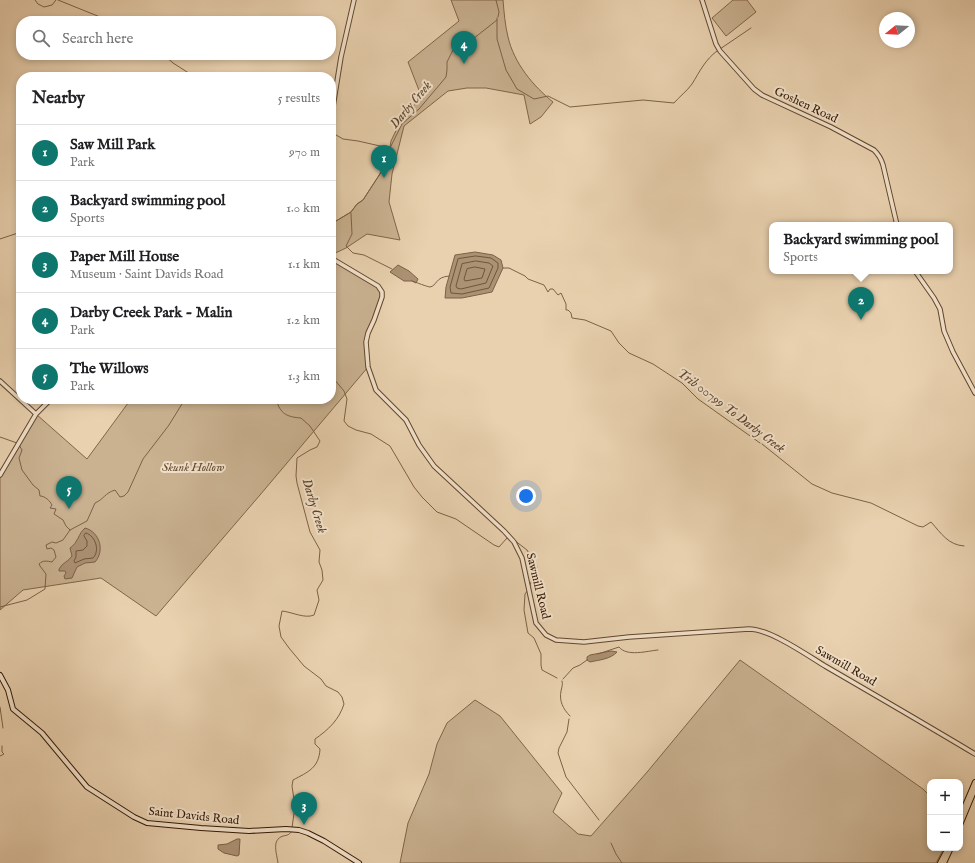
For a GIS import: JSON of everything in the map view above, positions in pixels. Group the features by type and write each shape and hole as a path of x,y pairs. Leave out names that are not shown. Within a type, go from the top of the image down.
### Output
{"main road":[{"name":"Saint Davids Road","path":"0,674 8,690 12,709 34,725 45,736 87,787 134,817 147,823 200,828 249,831 286,829 299,830 324,841 359,863"},
{"path":"961,815 975,782"},
{"path":"963,818 975,789"},
{"path":"940,863 946,851"},
{"path":"944,863 950,851"}],"street":[{"path":"336,88 341,57 354,0"},
{"name":"Goshen Road","path":"702,0 713,38 719,50 754,89 762,95 830,127 878,153 883,165 896,222"},
{"name":"Sawmill Road","path":"336,261 378,286 382,292 382,297 366,342 368,367 376,390 406,420 419,445 434,466 514,542 522,558 536,624 546,635 556,640 584,642 636,637 760,630 830,668 975,754"},
{"path":"917,274 934,298 940,310 944,332 975,393"},
{"path":"0,382 16,396"},
{"path":"25,404 36,414"},
{"path":"0,475 36,414 46,404"}],"green space":[{"path":"451,0 503,0 507,32 515,56 525,73 538,89 553,102 541,117 530,124 524,95 486,88 467,88 448,91 404,126 392,174 389,202 400,240 367,234 336,253 336,221 351,212 357,204 363,200 387,163 391,141 402,118 422,98 408,62 459,21"},
{"path":"733,0 747,0 756,12 726,36 712,18"},
{"name":"Skunk Hollow","path":"336,261 378,286 382,297 366,342 368,367 156,616 101,578 23,590 0,610 0,475 36,414 87,459 127,404 336,404"},
{"path":"740,660 923,789 927,793 927,851 942,851 936,863 400,863 408,823 429,774 437,744 447,723 475,700 500,716 562,793 553,812 578,834 591,836 648,771"}],"water":[{"path":"475,252 493,255 501,260 503,268 492,292 462,298 445,298 446,287 455,255"},
{"path":"398,265 409,271 418,279 416,283 412,281 404,281 390,272"},
{"path":"85,528 94,533 97,538 100,553 95,562 85,563 77,567 72,578 65,579 65,571 59,571 59,569 72,556 70,548 75,544"},
{"path":"611,651 617,652 605,659 590,662 587,660 587,657 590,655"},
{"path":"240,839 239,855 237,856 224,853 218,849 218,845 227,844"}],"waterway":[{"path":"35,0 38,4 44,7 52,5 56,0"},
{"path":"58,0 98,16"},
{"name":"Darby Creek","path":"496,0 499,12 498,17"},
{"path":"497,18 497,39 506,70 517,89 534,99 548,96 570,107 643,100 674,103 690,87 706,62 717,51"},
{"name":"Darby Creek","path":"336,221 351,212 357,204 363,200 387,163 390,148 402,124 419,109 446,77 447,62 453,50 459,50 497,20"},
{"path":"720,49 751,28"},
{"path":"170,60 187,72"},
{"path":"336,135 343,139 389,148"},
{"name":"Trib 00799 To Darby Creek","path":"351,213 352,234 346,246 353,253 364,255 392,269"},
{"path":"0,239 16,234"},
{"name":"Trib 00799 To Darby Creek","path":"503,268 509,268 528,279 544,285 548,292 550,289 553,289 558,295 561,293 566,304 566,310 571,313 572,318 585,320 611,331 619,343 629,353 653,364 682,383 698,399 760,443"},
{"name":"Trib 00799 To Darby Creek","path":"412,281 430,287 441,278 449,276"},
{"path":"336,381 344,391 347,399 344,421 348,426 371,434 390,446 414,487 437,512 456,519 499,547 507,538 509,538"},
{"path":"0,607 27,600 45,589 46,574 39,564 44,561 52,562 56,557 54,550 51,548 47,549 46,545 63,540 70,530 87,521 95,503 109,493 115,490 120,497 124,496 128,492 143,459 169,425 182,404"},
{"name":"Darby Creek","path":"278,404 282,411 288,416 301,418 310,426 320,441 317,447 297,458 296,476 310,532 320,550 319,562 323,580 317,590 319,600 314,615 303,616 282,611 279,626 281,637 304,666 321,679 326,686 338,692 342,697 344,704 342,710 332,724 315,739 315,744 320,749 315,765 308,772 293,780 292,786 295,806 292,828"},
{"path":"0,437 17,443"},
{"name":"Trib 00799 To Darby Creek","path":"762,444 812,484 832,493 871,503 918,526 923,527 931,522 949,541 964,546"},
{"path":"19,445 22,450 19,458 22,470 33,485 39,490 40,496 50,502 52,505 50,508 56,509 54,514 63,520 70,530"},
{"path":"514,540 527,550 537,567 530,585"},
{"path":"528,590 525,594 524,610 528,633 534,638 541,654 542,670 557,678"},
{"path":"598,654 619,647 632,653 658,650"},
{"path":"563,679 573,668 587,660"},
{"path":"562,681 561,701 565,711 570,716"},
{"path":"0,707 3,728"},
{"path":"569,719 567,732 558,753 566,777 599,820"},
{"path":"0,756 4,754 2,752 2,746"},
{"name":"Darby Creek","path":"278,863 276,848 277,841 279,838 289,834 292,831"},
{"path":"611,843 622,863"}],"place":[{"name":"Darby Creek Park - Malin","path":"464,64"},
{"name":"Saw Mill Park","path":"384,178"},
{"name":"Backyard swimming pool","path":"861,320"},
{"name":"The Willows","path":"69,509"},
{"name":"Paper Mill House","path":"304,825"}]}
